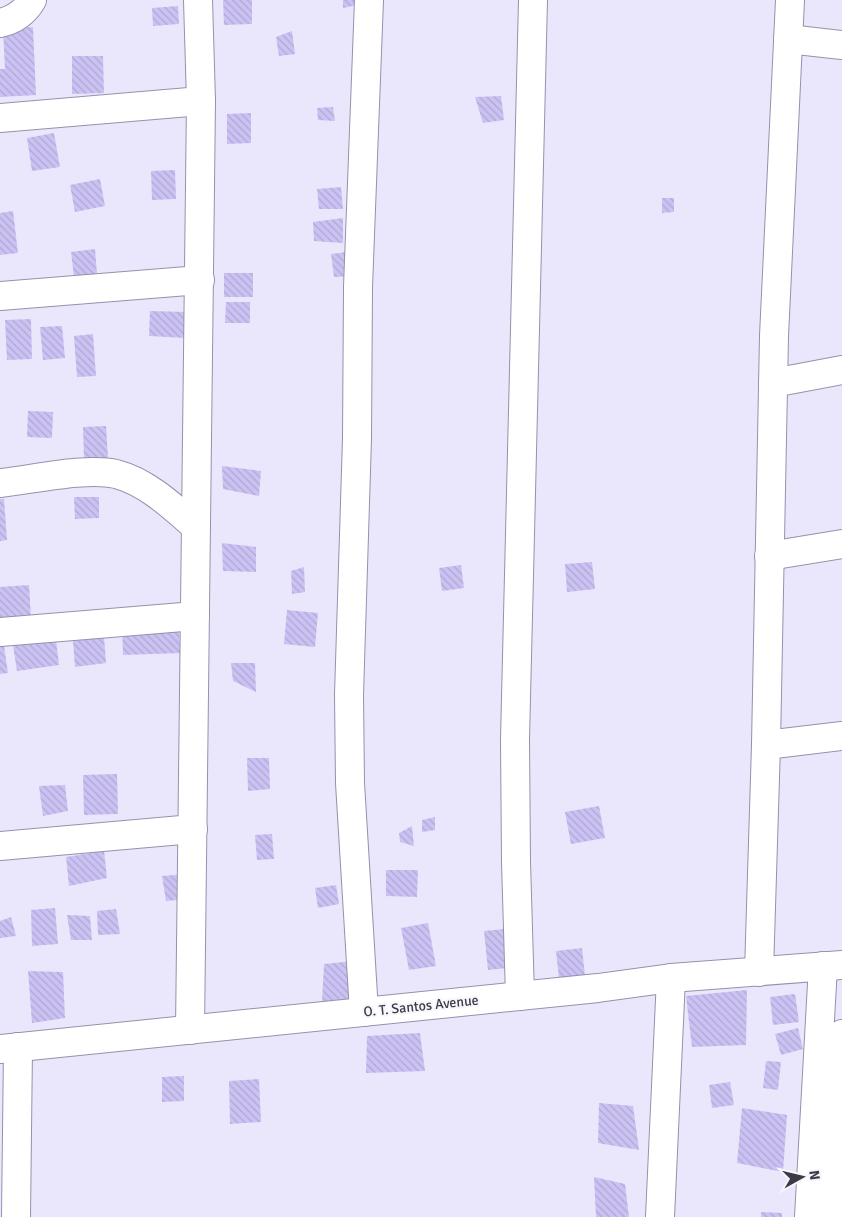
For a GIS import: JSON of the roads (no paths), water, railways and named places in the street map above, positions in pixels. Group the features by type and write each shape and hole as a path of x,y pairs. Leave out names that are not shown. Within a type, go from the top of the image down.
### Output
{"street":[{"path":"0,23 16,17 27,9 32,0"},
{"path":"190,1030 200,280 201,101 198,0"},
{"path":"364,1012 350,783 349,695 357,439 358,287 369,0"},
{"path":"520,996 515,739 533,0"},
{"path":"759,972 766,745 773,383 790,0"},
{"path":"788,39 842,45"},
{"path":"0,118 201,101"},
{"path":"0,296 200,280"},
{"path":"773,383 842,370"},
{"path":"0,483 74,474 115,474 130,479 163,499 196,527"},
{"path":"769,556 842,544"},
{"path":"0,632 195,616"},
{"path":"766,745 842,736"},
{"path":"0,846 193,829"},
{"path":"809,1217 833,965"},
{"name":"O. T. Santos Avenue","path":"9,1048 520,996 671,978 833,965"},
{"path":"660,1217 671,978"},
{"path":"830,1217 842,1034"},
{"path":"9,1048 16,1217"}]}
